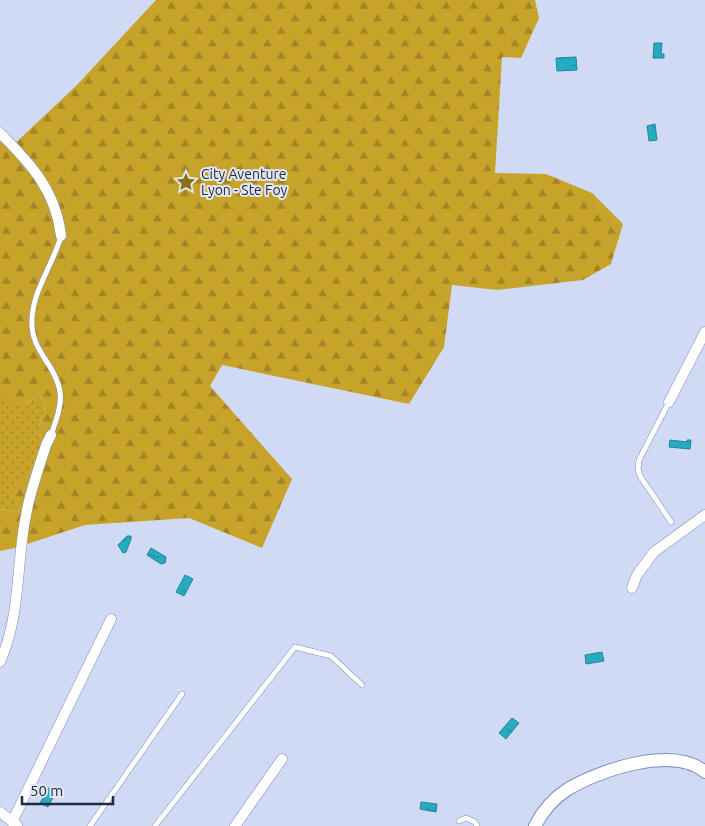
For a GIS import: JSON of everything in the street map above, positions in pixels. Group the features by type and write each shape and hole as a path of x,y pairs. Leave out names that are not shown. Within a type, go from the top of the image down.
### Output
{"street":[{"path":"0,133 26,158 38,173 60,222 61,236"},
{"path":"669,402 705,332"},
{"path":"0,662 8,640 16,605 26,515 50,435"},
{"path":"632,588 637,575 654,552 705,515"},
{"path":"0,812 15,824 111,619"},
{"path":"236,826 282,759"},
{"path":"535,826 547,807 567,790 605,772 655,760 680,760 705,772"}],"lane":[{"path":"50,435 61,404 61,395 52,369 34,339 32,319 36,294 58,248 61,236"},
{"path":"669,402 639,460 638,469 640,476 671,522"},
{"path":"155,826 294,647 331,656 362,685"},
{"path":"90,826 182,694"},
{"path":"459,821 466,818 475,822 477,826"}],"green space":[{"path":"156,0 535,0 539,18 521,58 502,57 495,173 546,174 592,193 623,224 611,264 583,280 497,290 452,285 444,347 409,404 222,365 210,386 292,479 262,548 189,518 85,525 15,548 0,551 0,509 19,512 11,491 29,474 43,440 37,434 45,407 40,396 23,404 7,403 1,389 6,374 0,374 0,141 9,149 76,86"},
{"path":"0,374 6,374 23,404 40,396 45,407 37,434 43,440 29,474 12,491 19,512 0,509"}],"water":[{"path":"654,43 662,43 661,54 664,54 664,58 653,58"},
{"path":"576,57 577,70 557,71 556,58"},
{"path":"655,124 657,140 649,141 647,126"},
{"path":"670,440 687,442 687,440 691,440 690,449 669,447"},
{"path":"127,536 131,536 131,539 126,552 123,553 118,545"},
{"path":"151,548 166,557 165,563 161,564 147,555"},
{"path":"185,575 193,579 184,596 176,592"},
{"path":"602,652 604,661 586,664 585,655"},
{"path":"512,718 519,723 506,739 499,733"},
{"path":"50,788 56,792 48,807 40,803 46,793 45,789"},
{"path":"421,802 437,804 436,812 420,809"}],"place":[{"name":"City Aventure Lyon - Ste Foy","path":"186,182"}]}
